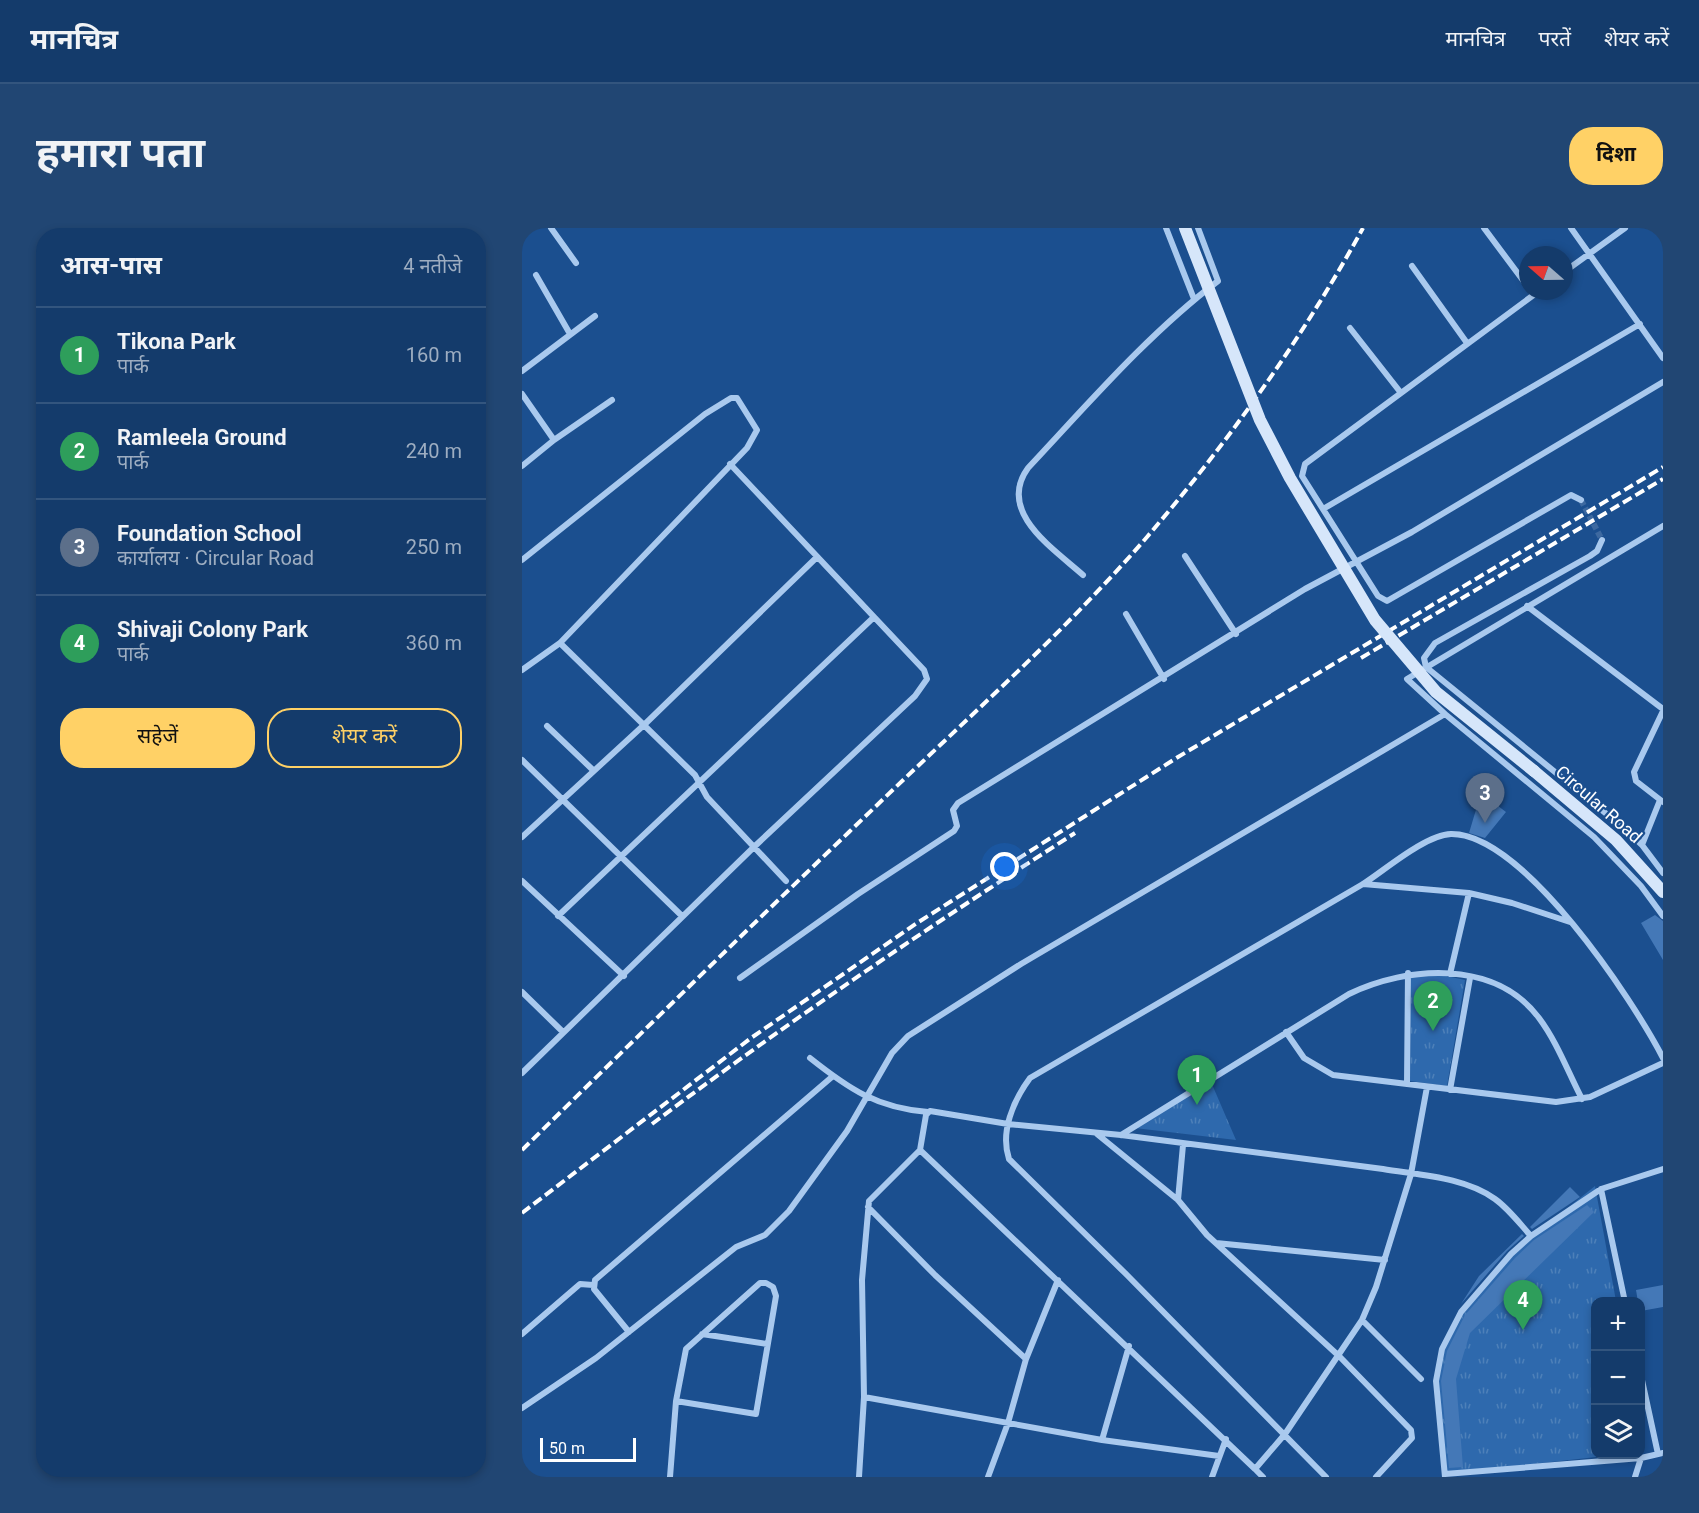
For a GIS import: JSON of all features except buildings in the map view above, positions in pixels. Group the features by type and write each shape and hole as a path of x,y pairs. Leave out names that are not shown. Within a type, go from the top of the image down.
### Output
{"main road":[{"name":"Circular Road","path":"1185,228 1260,420 1290,478 1375,620 1436,692 1616,840 1663,892"}],"street":[{"path":"522,234 529,228"},
{"path":"551,228 576,262"},
{"path":"1166,228 1194,299"},
{"path":"1083,575 1026,522 1020,503 1019,483 1028,468 1101,390 1194,299 1218,281 1198,228"},
{"path":"1484,228 1519,275"},
{"path":"1571,228 1663,357"},
{"path":"1573,265 1625,228"},
{"path":"1412,266 1467,343"},
{"path":"536,275 570,334"},
{"path":"1524,300 1303,467 1302,476 1378,596 1383,600 1391,601 1571,495 1581,500"},
{"path":"522,371 595,316"},
{"path":"1323,509 1640,324"},
{"path":"1350,328 1401,393"},
{"path":"740,978 858,894 954,831 957,826 953,810 958,803 1164,679 1305,589 1412,532 1663,382"},
{"path":"522,394 554,440"},
{"path":"522,670 560,643 747,448 757,430 735,397 705,414 523,557"},
{"path":"522,466 554,440 612,400"},
{"path":"522,1073 624,976 682,916 915,696 927,681 924,670 816,558 730,464"},
{"path":"1663,526 1408,677 1408,682 1445,714 1594,837 1641,885 1663,916"},
{"path":"1602,540 1597,551 1590,556 1435,643 1424,658 1425,667 1642,845 1663,873"},
{"path":"1185,556 1236,634"},
{"path":"522,837 645,724 816,558"},
{"path":"1527,606 1663,710 1634,772 1636,781 1662,801 1642,845"},
{"path":"1126,614 1164,679"},
{"path":"558,916 873,618"},
{"path":"560,643 695,775 707,797 786,881"},
{"path":"522,1408 559,1385 736,1246 757,1241 771,1230 834,1150 898,1046 927,1024 1021,964 1445,714"},
{"path":"547,726 594,771"},
{"path":"522,760 682,916"},
{"path":"1326,1477 1126,1274 1016,1169 1005,1148 1008,1124 1020,1093 1036,1072 1363,884 1430,841 1448,834 1473,840 1502,856 1542,891 1570,922 1623,989 1663,1058"},
{"path":"522,880 624,976"},
{"path":"1363,884 1469,893 1512,903 1570,922"},
{"path":"1450,974 1469,893"},
{"path":"1121,1136 1286,1032 1369,984 1408,973 1437,971 1498,986 1530,1008 1548,1033 1582,1099"},
{"path":"1407,1084 1408,973"},
{"path":"1450,1090 1470,978"},
{"path":"522,992 563,1032"},
{"path":"1286,1032 1304,1058 1322,1071 1333,1075 1542,1102 1582,1099 1663,1063"},
{"path":"810,1058 865,1097 894,1108 1411,1174 1454,1182 1499,1201 1531,1236"},
{"path":"593,1285 595,1280 833,1076"},
{"path":"1255,1469 1285,1434 1340,1357 1362,1320 1385,1260 1411,1174 1427,1087"},
{"path":"859,1477 864,1397 862,1280 868,1207 870,1199 879,1189 920,1150 928,1112"},
{"path":"1096,1133 1178,1200 1215,1243 1340,1357 1413,1434 1376,1477"},
{"path":"1178,1200 1183,1146"},
{"path":"920,1150 1129,1346 1263,1477"},
{"path":"1632,1459 1502,1474 1445,1475 1436,1389 1442,1349 1461,1312 1511,1254 1531,1236 1601,1189 1663,1169"},
{"path":"1601,1189 1624,1297"},
{"path":"868,1207 935,1275 1026,1359"},
{"path":"1215,1243 1385,1260"},
{"path":"988,1477 1008,1423 1026,1359 1058,1280"},
{"path":"670,1477 676,1401 684,1354 689,1344 760,1283 766,1282 773,1287 776,1296 756,1414 676,1401"},
{"path":"522,1334 580,1284 593,1285 629,1332"},
{"path":"1362,1320 1421,1378"},
{"path":"702,1334 767,1344"},
{"path":"1102,1440 1129,1346"},
{"path":"1645,1387 1661,1453 1645,1457"},
{"path":"864,1397 1102,1440 1219,1456"},
{"path":"1212,1477 1226,1439"},
{"path":"1635,1477 1641,1459"}],"green space":[{"path":"1437,974 1465,980 1447,1086 1410,1081 1411,975"},
{"path":"1211,1082 1236,1140 1135,1128"},
{"path":"1595,1186 1615,1297 1591,1297 1591,1458 1445,1474 1435,1388 1443,1349 1456,1322 1475,1295 1497,1270"}],"tunnel":[{"path":"1581,500 1602,540"}],"railway":[{"path":"522,1150 786,893 1014,676 1115,573 1207,464 1263,388 1315,310 1363,228"},
{"path":"522,1213 751,1038 917,923 1178,757 1663,467"},
{"path":"1361,658 1663,479"},
{"path":"652,1124 860,975 1075,833"}],"place":[{"name":"Foundation School","path":"1485,823"},
{"name":"Ramleela Ground","path":"1433,1031"},
{"name":"Tikona Park","path":"1197,1105"},
{"name":"Shivaji Colony Park","path":"1523,1330"}]}
